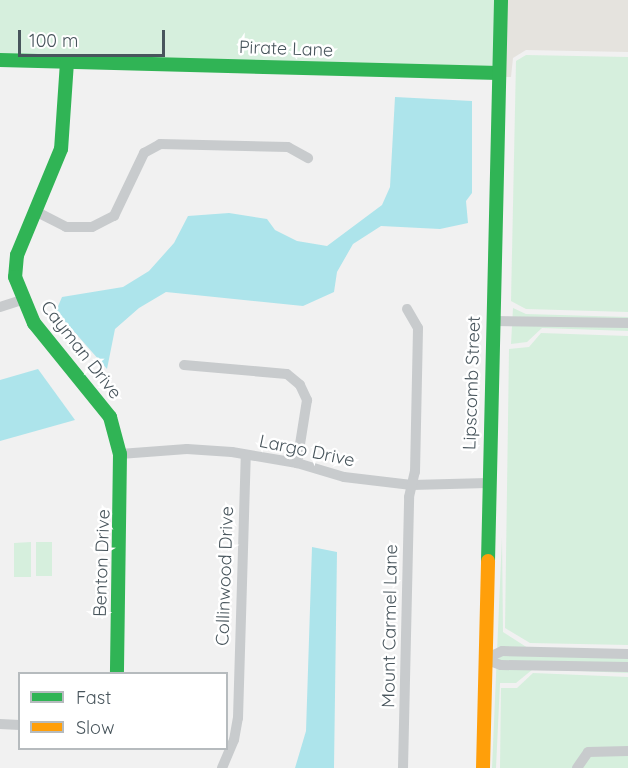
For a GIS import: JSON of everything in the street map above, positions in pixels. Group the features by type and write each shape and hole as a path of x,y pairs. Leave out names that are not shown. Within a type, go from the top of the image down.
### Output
{"street":[{"name":"Lipscomb Street","path":"483,768 487,483 501,0"},
{"name":"Pirate Lane","path":"0,60 499,73"},
{"name":"Cayman Drive","path":"67,62 61,149 17,255 15,277 21,300 33,322 110,417 120,454"},
{"path":"35,212 66,227 92,227 114,216 144,153 160,144 288,147 308,158"},
{"path":"0,307 21,300"},
{"name":"Mount Carmel Lane","path":"403,768 418,328 406,309"},
{"path":"493,321 628,323"},
{"path":"184,365 287,374 300,385 307,400 297,463"},
{"name":"Largo Drive","path":"120,454 187,450 246,455 297,463 344,477 412,485 487,483"},
{"name":"Benton Drive","path":"117,672 120,454"},
{"name":"Collinwood Drive","path":"222,768 234,740 238,718 246,455"},
{"path":"485,659 502,651 628,654"},
{"path":"566,652 566,666"},
{"path":"485,659 501,665 628,667"},
{"path":"0,724 18,725"},
{"path":"577,768 588,752 628,751"}],"shaded area":[{"path":"504,0 628,0 628,52 526,50 513,58 511,77 504,77"}],"green space":[{"path":"0,0 501,0 499,73 0,60"},
{"path":"526,55 628,57 628,312 526,309 511,301 516,61"},
{"path":"513,308 526,314 628,317 628,331 542,328 527,342 511,344"},
{"path":"541,333 628,336 628,645 530,643 505,628 509,349 529,347"},
{"path":"502,537 503,632 528,648 628,650 628,673 533,669 516,683 500,683 496,768 492,768"},
{"path":"31,542 31,577 14,577 14,543"},
{"path":"36,542 52,542 52,576 36,576"},
{"path":"533,673 628,677 628,768 500,768 501,688 517,688"}],"water":[{"path":"395,97 472,101 472,193 466,201 468,223 440,229 381,226 353,244 337,272 334,292 303,306 166,292 139,308 115,329 107,369 56,311 62,297 123,287 149,271 174,243 188,216 229,213 267,219 275,230 297,241 327,246 382,205 390,187"},
{"path":"38,369 75,420 0,441 0,380"},
{"path":"312,547 337,552 334,768 295,768 306,731"}],"traffic: fast":[{"path":"488,561 501,0"},
{"path":"0,60 499,73"},
{"path":"67,62 61,149 17,255 15,277 34,323 110,417 120,454 117,672"}],"traffic: slow":[{"path":"483,768 488,561"}]}
